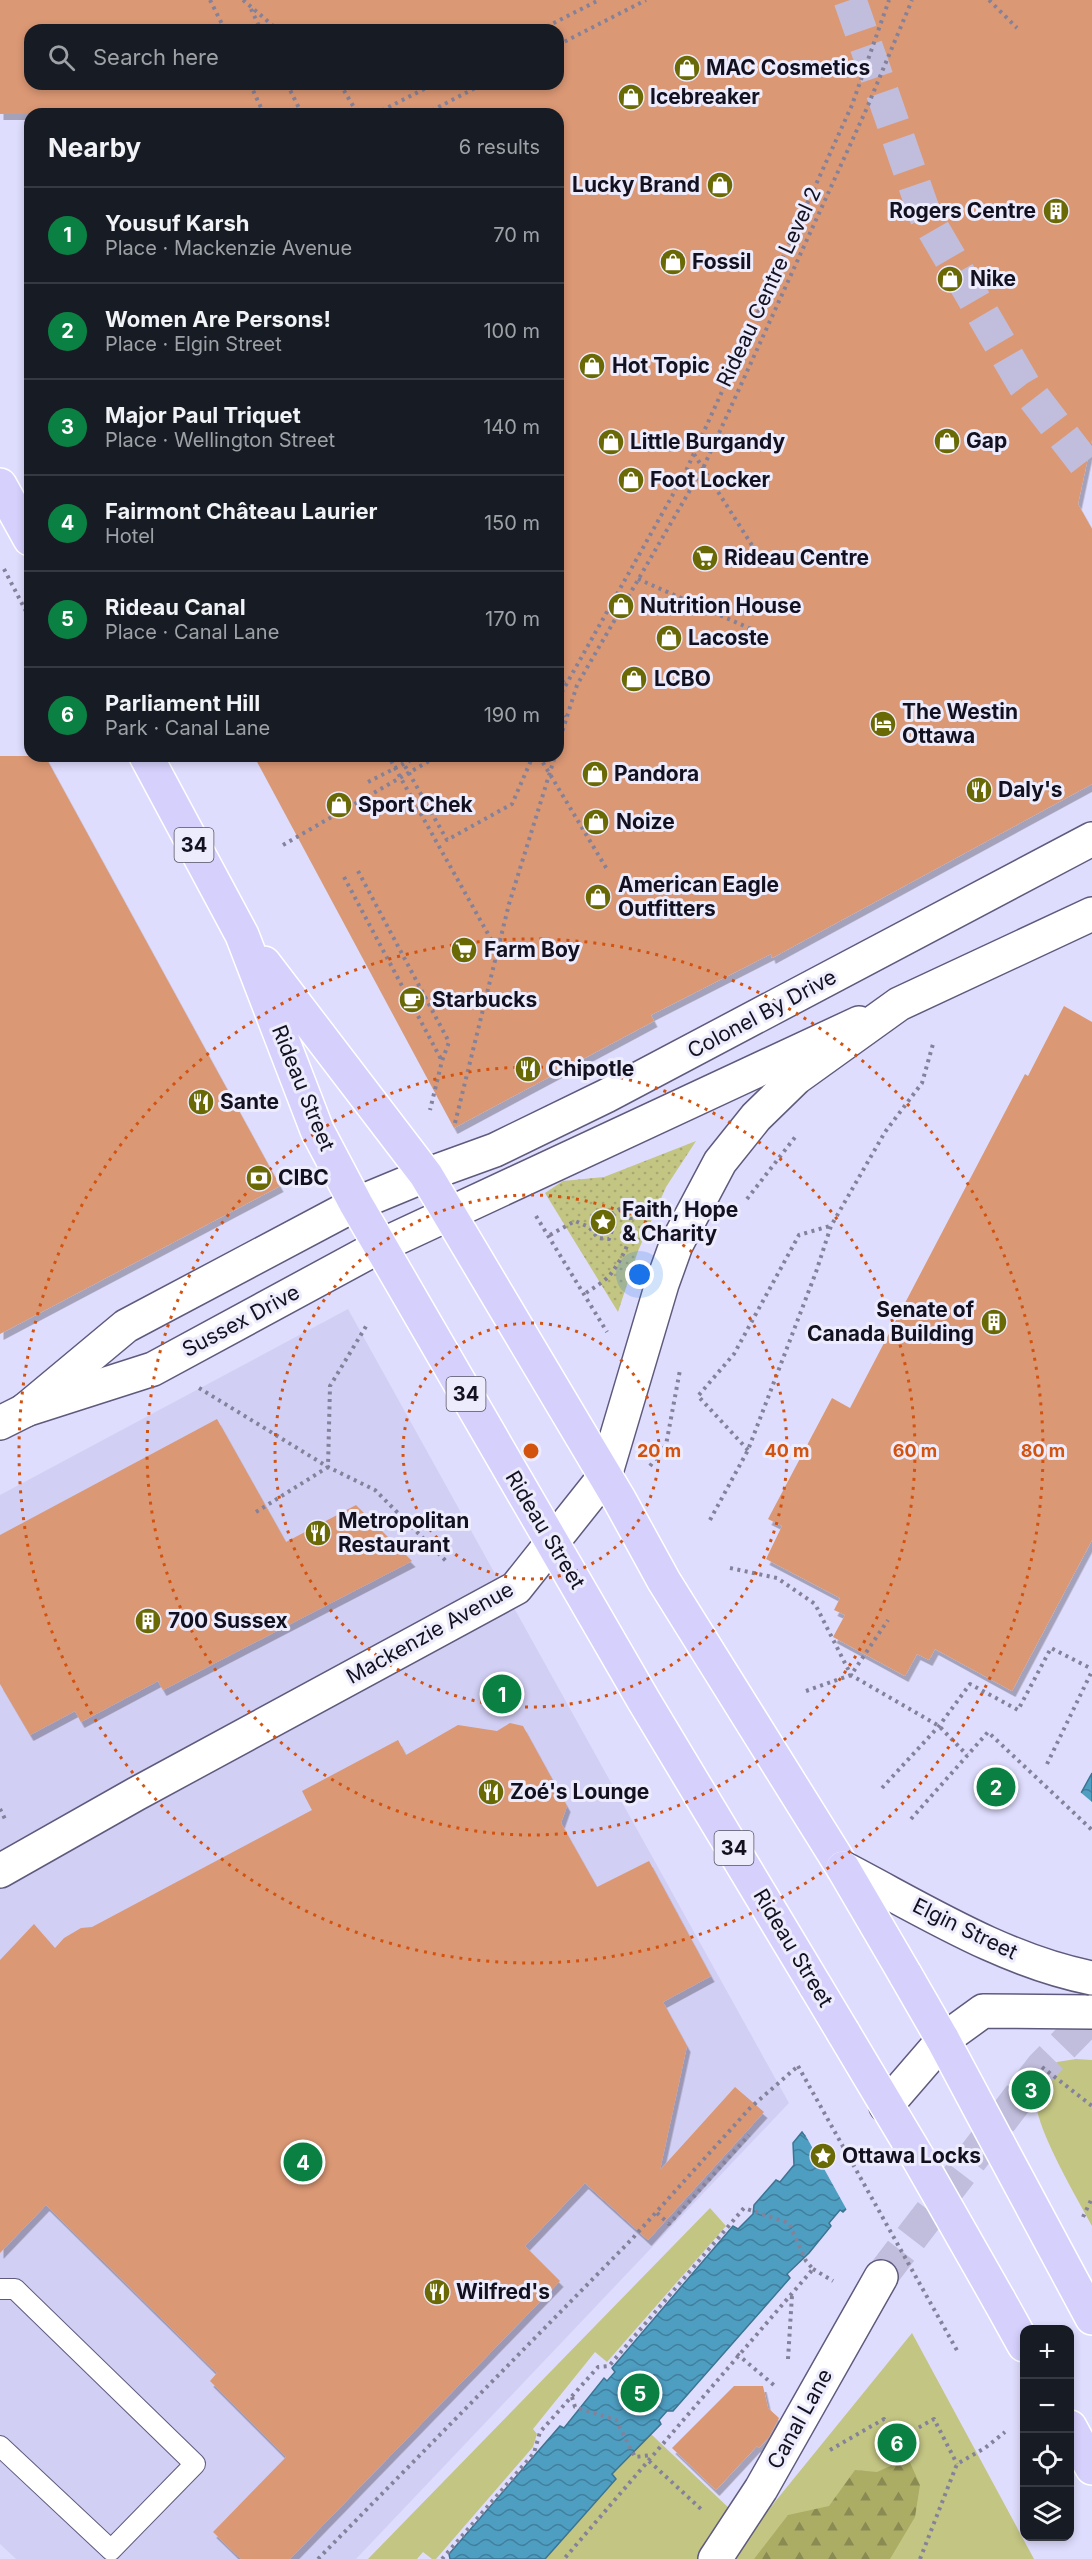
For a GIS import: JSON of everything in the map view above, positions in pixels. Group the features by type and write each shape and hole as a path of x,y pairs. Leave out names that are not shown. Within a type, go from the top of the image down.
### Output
{"main road":[{"path":"0,485 24,528"},
{"name":"Rideau Street","path":"149,762 242,935 317,1130 356,1204 644,1701 886,2106"},
{"name":"Colonel By Drive","path":"426,1174 495,1150 606,1096 1092,839"},
{"path":"450,1214 1092,914"},
{"name":"Rideau Street","path":"242,935 426,1174 612,1488 664,1581 843,1868 943,2040"},
{"name":"Mackenzie Avenue","path":"0,1871 136,1794 516,1588 553,1542 612,1488 662,1284 676,1245 720,1162 756,1117 796,1078 899,1004"},
{"name":"Sussex Drive","path":"12,1417 126,1326 356,1204 426,1174"},
{"name":"Sussex Drive","path":"12,1417 153,1369 380,1246 450,1214"},
{"name":"Elgin Street","path":"843,1868 973,1935 1034,1962 1092,1978"},
{"path":"886,2106 943,2040 982,2011 1092,2012"},
{"name":"34","path":"943,2040 1092,2318"},
{"name":"34","path":"886,2106 1020,2338"},
{"name":"Canal Lane","path":"723,2548 881,2277"},
{"path":"1073,2433 1092,2468"}],"lane":[{"path":"0,2289 15,2289 195,2464 111,2550 0,2446"}],"path":[{"path":"210,0 222,24"},
{"path":"245,0 258,24"},
{"path":"245,0 271,24"},
{"path":"552,24 599,0"},
{"path":"564,42 646,0"},
{"path":"564,686 694,454 852,105 889,0"},
{"name":"Rideau Centre Level 2","path":"564,726 577,685 704,466 862,120 912,0"},
{"path":"988,0 1017,28"},
{"path":"253,90 261,108"},
{"path":"290,90 299,108"},
{"path":"344,90 354,108"},
{"path":"387,108 422,90"},
{"path":"437,108 471,90"},
{"path":"694,454 755,550"},
{"path":"0,562 24,608"},
{"path":"638,579 758,632"},
{"path":"564,714 566,719"},
{"path":"391,762 498,951"},
{"path":"403,762 447,840 512,804 530,762"},
{"path":"368,782 407,762"},
{"path":"283,845 428,762"},
{"path":"543,762 608,871"},
{"path":"454,1128 498,951 553,762"},
{"path":"358,871 450,1042 442,1060 430,1110"},
{"path":"344,877 442,1060"},
{"path":"710,1520 748,1450 816,1272 831,1226 885,1132 922,1083 933,1044"},
{"path":"746,1201 801,1130"},
{"path":"550,1235 575,1221 589,1227 598,1238 609,1239 615,1222 610,1215 626,1205 633,1217 629,1242 609,1276 583,1295"},
{"path":"531,1210 550,1235 583,1295 607,1332"},
{"path":"748,1450 698,1396 734,1354 799,1235 831,1226"},
{"path":"328,1467 330,1386 368,1323"},
{"path":"612,1488 666,1445 682,1362"},
{"path":"192,1384 328,1467 375,1490 447,1562"},
{"path":"256,1512 328,1467"},
{"path":"729,1568 777,1578 815,1604 851,1675 939,1726 967,1755"},
{"path":"806,1691 851,1675 888,1620"},
{"path":"882,1788 939,1726 970,1684 1018,1710 1051,1648 1092,1670 1047,1764"},
{"path":"911,1819 988,1732 1092,1830"},
{"path":"0,1809 6,1821"},
{"path":"318,2559 657,2213 750,2108 798,2066 959,2354"},
{"path":"1042,2067 1092,2106"},
{"path":"657,2213 669,2224 749,2136"},
{"path":"1080,2224 1092,2198"},
{"path":"442,2559 534,2453 540,2432 598,2367 609,2366 744,2208 789,2223 806,2261 813,2269 564,2559"},
{"path":"788,2364 792,2293"},
{"path":"572,2397 575,2407 616,2420 634,2457 652,2455"},
{"path":"829,2450 884,2419 896,2440 934,2420 957,2464"},
{"path":"920,2559 957,2464 985,2448 1005,2432"},
{"path":"649,2461 723,2548"}],"shaded area":[{"path":"348,1309 789,2103 356,2559 16,2559 0,2544 0,1495"}],"green space":[{"path":"696,1141 666,1187 638,1251 618,1312 545,1193 563,1181 604,1177"},
{"path":"1076,2059 1092,2060 1092,2226 1043,2131 1036,2103 1040,2086 1057,2062"},
{"path":"710,2208 726,2226 607,2362 595,2352 533,2429 537,2434 533,2447 436,2559 432,2559 423,2552 417,2559 368,2559"},
{"path":"912,2333 1020,2533 1020,2541 1024,2541 1034,2559 545,2559 616,2479 612,2474 651,2434 752,2530"},
{"path":"908,2458 920,2485 915,2517 890,2559 754,2559 788,2515 829,2506 855,2470 877,2472"}],"water":[{"path":"1092,1773 1092,1937 846,2209 843,2212 840,2210 829,2223 831,2226 809,2253 787,2274 790,2278 673,2411 667,2411 659,2420 661,2424 612,2474 616,2479 545,2559 450,2559 449,2554 560,2426 564,2428 604,2378 607,2381 615,2372 612,2368 733,2226 738,2229 753,2214 754,2205 776,2180 780,2182 794,2165 793,2143 802,2132 805,2136 1081,1793"}],"pier":[{"path":"1079,1791 1092,1802 1092,1942 848,2212 802,2129 805,2132"}],"building":[{"name":"Rideau Centre","path":"0,0 1092,0 1092,439 1078,504 1092,529 1092,784 772,958 771,954 651,1015 654,1021 454,1128 257,762 564,762 564,108 24,108 24,114 0,114"},
{"path":"0,756 24,756 24,762 48,762 280,1186 0,1334"},
{"name":"Senate of Canada Building","path":"1064,1006 1092,1022 1092,1540 1012,1691 935,1649 929,1660 917,1654 905,1676 833,1637 845,1615 834,1610 840,1598 766,1559 782,1526 768,1519 832,1398 850,1408 1025,1074 1028,1076"},
{"name":"700 Sussex","path":"217,1419 286,1542 356,1505 412,1561 163,1690 158,1681 81,1722 75,1711 30,1735 0,1684 0,1535"},
{"path":"510,1723 523,1726 567,1806 561,1823 597,1887 649,1861 711,1976 663,2002 687,2046 660,2170 735,2087 764,2112 648,2240 585,2183 525,2246 560,2281 290,2559 241,2559 213,2532 286,2457 210,2381 217,2373 46,2205 0,2253 0,1960 34,1924 55,1948 64,1938 81,1928 92,1927 312,1810 302,1791 398,1740 406,1755 458,1725 497,1731"},
{"path":"734,2386 763,2386 768,2408 779,2418 769,2437 759,2448 757,2446 716,2490 672,2448"}],"tunnel":[{"path":"850,0 925,215 1024,385 1092,473"},
{"path":"881,2277 1042,2067 1092,2016"}],"place":[{"name":"MAC Cosmetics","path":"687,68"},
{"name":"Icebreaker","path":"631,97"},
{"name":"Lucky Brand","path":"720,185"},
{"name":"Rogers Centre","path":"1056,211"},
{"name":"Fossil","path":"673,262"},
{"name":"Nike","path":"950,279"},
{"name":"Hot Topic","path":"592,366"},
{"name":"Gap","path":"947,441"},
{"name":"Little Burgandy","path":"611,442"},
{"name":"Foot Locker","path":"631,480"},
{"name":"Rideau Centre","path":"705,558"},
{"name":"Nutrition House","path":"621,606"},
{"name":"Lacoste","path":"669,638"},
{"name":"LCBO","path":"634,679"},
{"name":"The Westin Ottawa","path":"883,724"},
{"name":"Pandora","path":"595,774"},
{"name":"Daly's","path":"979,790"},
{"name":"Sport Chek","path":"339,805"},
{"name":"Noize","path":"596,822"},
{"name":"American Eagle Outfitters","path":"598,897"},
{"name":"Farm Boy","path":"464,950"},
{"name":"Starbucks","path":"412,1000"},
{"name":"Chipotle","path":"528,1069"},
{"name":"Sante","path":"201,1102"},
{"name":"CIBC","path":"259,1178"},
{"name":"Faith, Hope & Charity","path":"603,1222"},
{"name":"Senate of Canada Building","path":"994,1322"},
{"name":"Metropolitan Restaurant","path":"318,1533"},
{"name":"700 Sussex","path":"148,1621"},
{"name":"Yousuf Karsh","path":"502,1694"},
{"name":"Women Are Persons!","path":"996,1787"},
{"name":"Zoé's Lounge","path":"491,1792"},
{"name":"Major Paul Triquet","path":"1031,2090"},
{"name":"Ottawa Locks","path":"823,2156"},
{"name":"Fairmont Château Laurier","path":"303,2162"},
{"name":"Wilfred's","path":"437,2292"},
{"name":"Rideau Canal","path":"640,2393"},
{"name":"Parliament Hill","path":"897,2443"}]}
